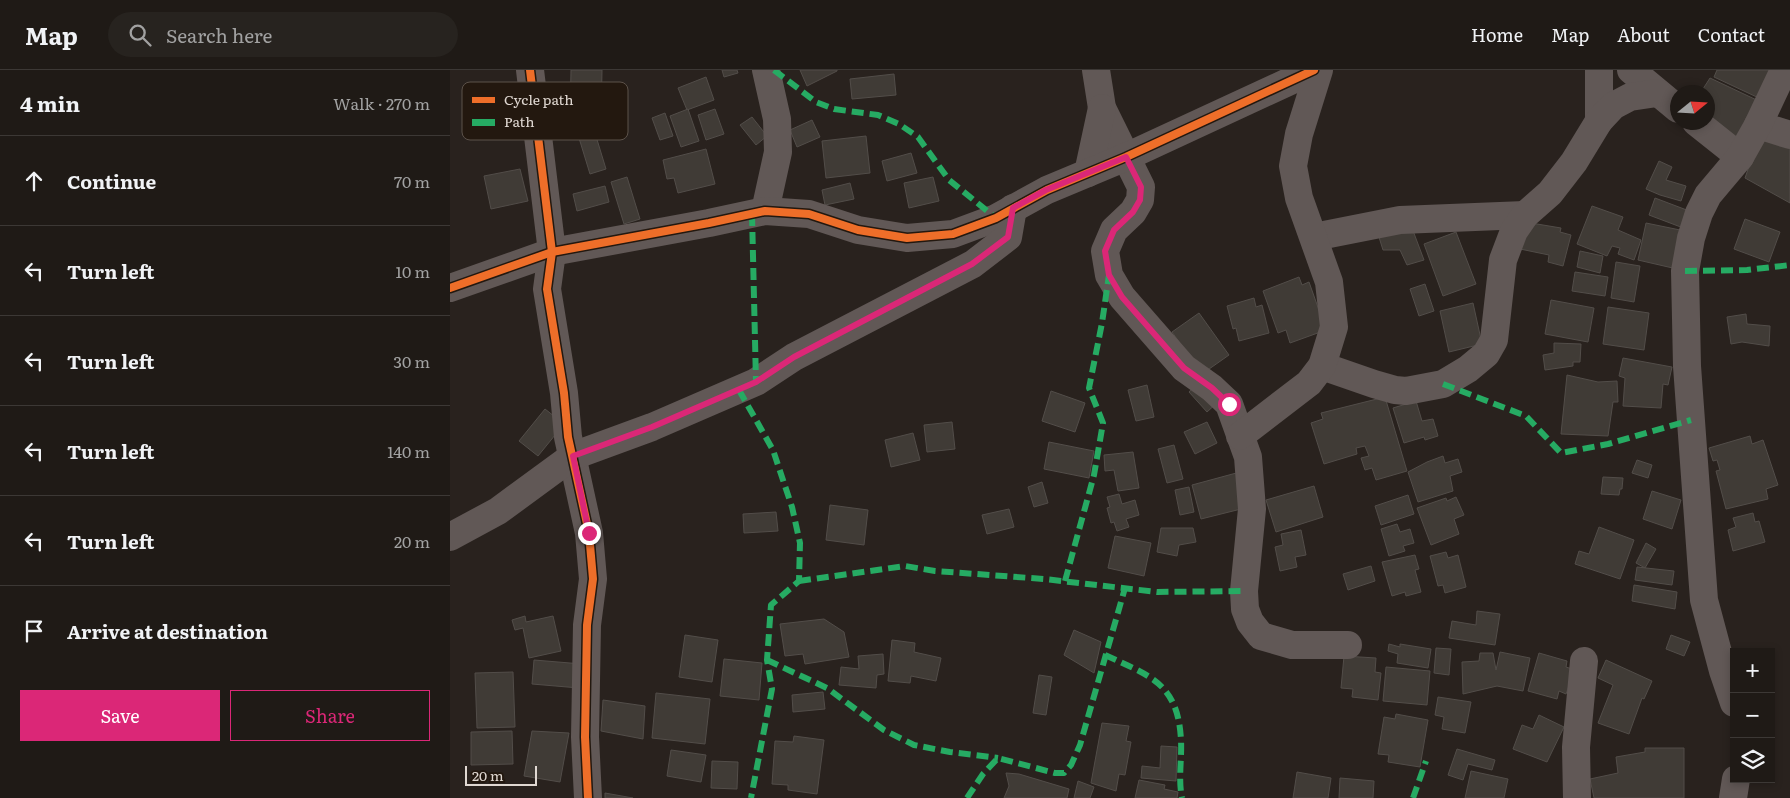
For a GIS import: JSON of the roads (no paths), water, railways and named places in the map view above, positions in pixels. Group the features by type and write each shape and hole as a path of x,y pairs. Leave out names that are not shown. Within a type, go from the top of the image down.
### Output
{"street":[{"path":"764,211 778,152 777,119 766,70"},
{"path":"1096,70 1102,108 1141,187 1140,200 1133,212 1114,230 1105,251 1109,275 1122,297 1184,368 1212,388 1229,404 1248,457 1252,509 1244,591 1245,609 1250,622 1261,636 1292,645 1348,645"},
{"path":"450,288 552,252 709,224 764,211 808,214 858,230 907,238 954,234 996,218 1046,190 1126,157 1314,70"},
{"path":"1240,436 1309,383 1322,366 1334,328 1328,282 1300,198 1293,166 1299,134 1319,70"},
{"path":"1599,70 1599,121"},
{"path":"1631,70 1667,101"},
{"path":"1731,693 1704,600 1688,366 1685,272 1691,238 1699,213 1708,195 1740,156 1758,125 1784,70"},
{"path":"1322,366 1381,386 1406,391 1443,384 1468,369 1486,354 1494,340 1503,260 1514,231 1525,215 1550,193 1574,162 1599,121 1613,106 1630,97 1667,101"},
{"path":"1088,173 1102,108"},
{"path":"1758,125 1790,135"},
{"path":"1706,130 1740,156"},
{"path":"538,140 552,252 547,289 564,392 565,421 589,533 593,579 587,625 585,737 588,798"},
{"path":"450,537 498,511 573,456 652,427 756,382 794,357 972,264 1008,237 1013,208"},
{"path":"1314,237 1400,220 1525,215"},
{"path":"1577,798 1576,747 1584,661"},
{"path":"1733,798 1735,783"}]}
